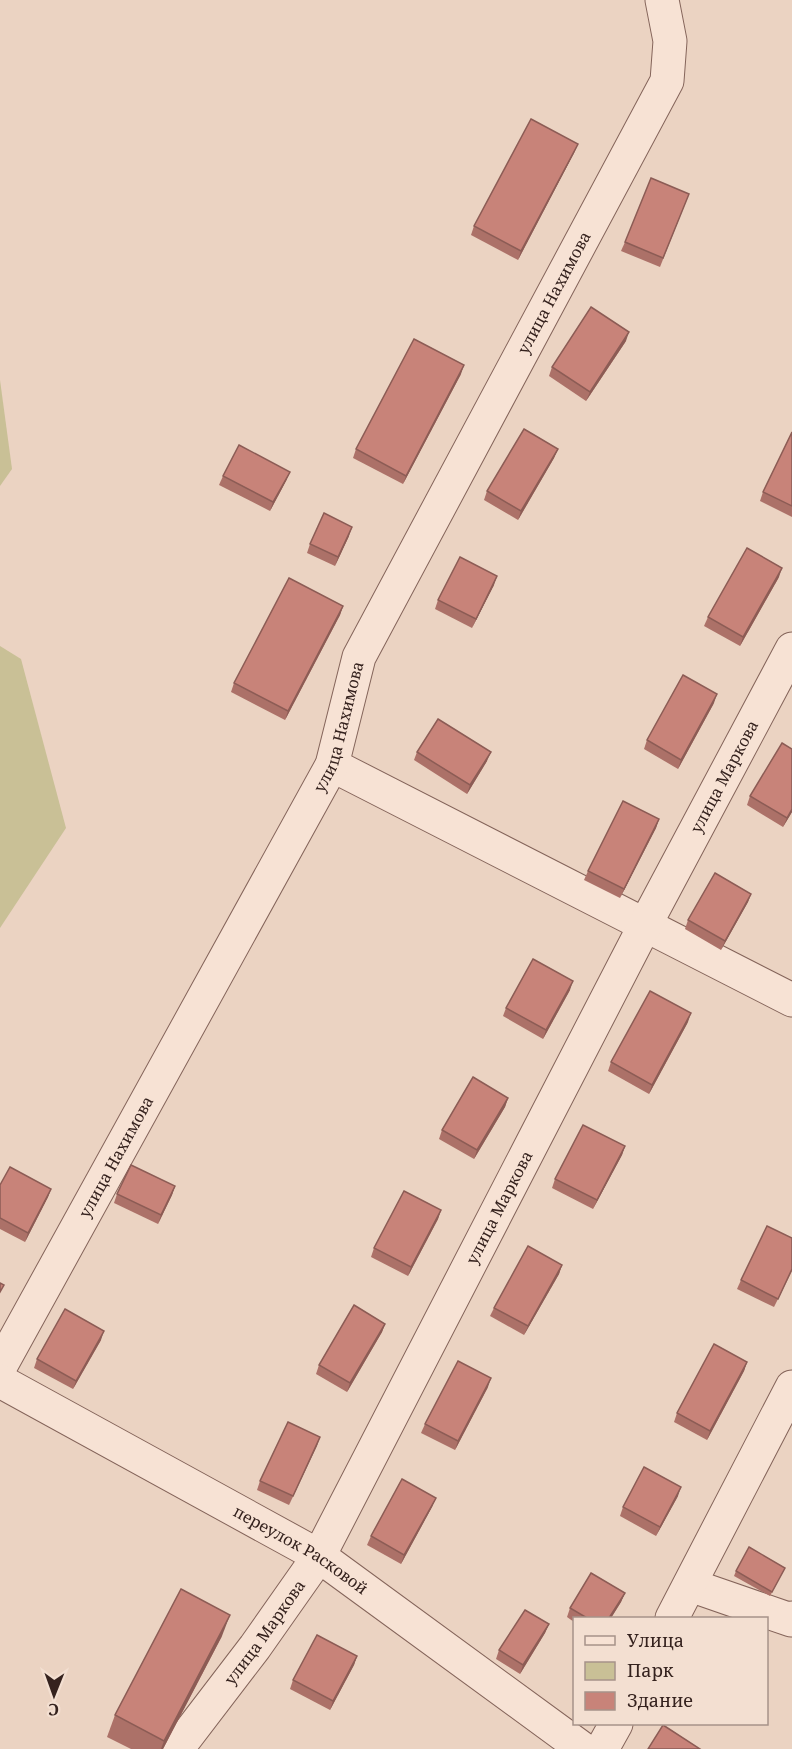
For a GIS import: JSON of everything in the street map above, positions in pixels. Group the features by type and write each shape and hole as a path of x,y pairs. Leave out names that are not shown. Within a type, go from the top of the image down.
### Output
{"street":[{"name":"улица Нахимова","path":"0,1367 332,765 359,657 667,81 670,41 662,0"},
{"name":"улица Маркова","path":"177,1749 255,1647 319,1556 645,925 792,649"},
{"path":"332,765 792,1000"},
{"name":"переулок Расковой","path":"0,1381 319,1556 583,1749"},
{"path":"673,1617 792,1387"},
{"path":"690,1585 791,1620 792,1618"},
{"path":"602,1749 615,1725"}],"green space":[{"path":"0,380 12,469 0,486"},
{"path":"0,646 21,659 66,828 0,928"}],"building":[{"path":"531,119 578,144 521,251 474,226"},
{"path":"651,178 689,194 663,258 625,242"},
{"path":"591,307 629,332 590,392 552,367"},
{"path":"414,339 464,365 406,476 356,449"},
{"path":"524,429 558,449 521,511 487,491"},
{"path":"792,432 792,506 763,492"},
{"path":"239,445 290,472 273,502 223,476"},
{"path":"324,513 352,527 338,557 310,544"},
{"path":"747,548 782,568 743,637 708,617"},
{"path":"460,557 497,576 476,619 438,600"},
{"path":"289,578 343,606 288,711 234,683"},
{"path":"683,675 717,694 681,760 647,740"},
{"path":"438,719 491,752 470,785 417,752"},
{"path":"782,743 792,749 792,809 787,818 750,796"},
{"path":"623,801 659,819 624,889 588,871"},
{"path":"715,873 751,894 725,941 688,920"},
{"path":"533,959 573,981 546,1030 506,1008"},
{"path":"650,991 691,1013 652,1085 611,1062"},
{"path":"473,1077 508,1098 477,1150 442,1130"},
{"path":"583,1125 625,1146 597,1200 555,1179"},
{"path":"131,1165 175,1186 161,1215 117,1194"},
{"path":"10,1167 51,1189 28,1233 0,1218 0,1185"},
{"path":"404,1191 441,1210 411,1267 374,1248"},
{"path":"767,1226 792,1238 792,1269 778,1299 741,1280"},
{"path":"528,1246 562,1265 528,1326 494,1308"},
{"path":"354,1305 385,1324 350,1383 319,1365"},
{"path":"65,1309 104,1331 76,1381 37,1359"},
{"path":"714,1344 747,1362 710,1431 677,1413"},
{"path":"458,1361 491,1378 458,1441 425,1424"},
{"path":"288,1422 320,1437 293,1496 260,1481"},
{"path":"644,1467 681,1487 660,1527 623,1507"},
{"path":"402,1479 436,1498 404,1555 371,1536"},
{"path":"749,1547 785,1568 772,1592 736,1571"},
{"path":"591,1573 625,1593 610,1617 585,1617 570,1608"},
{"path":"181,1589 230,1615 164,1741 115,1715"},
{"path":"525,1610 549,1624 523,1665 499,1650"},
{"path":"317,1635 357,1656 333,1701 293,1680"},
{"path":"663,1725 700,1749 648,1749"}]}
